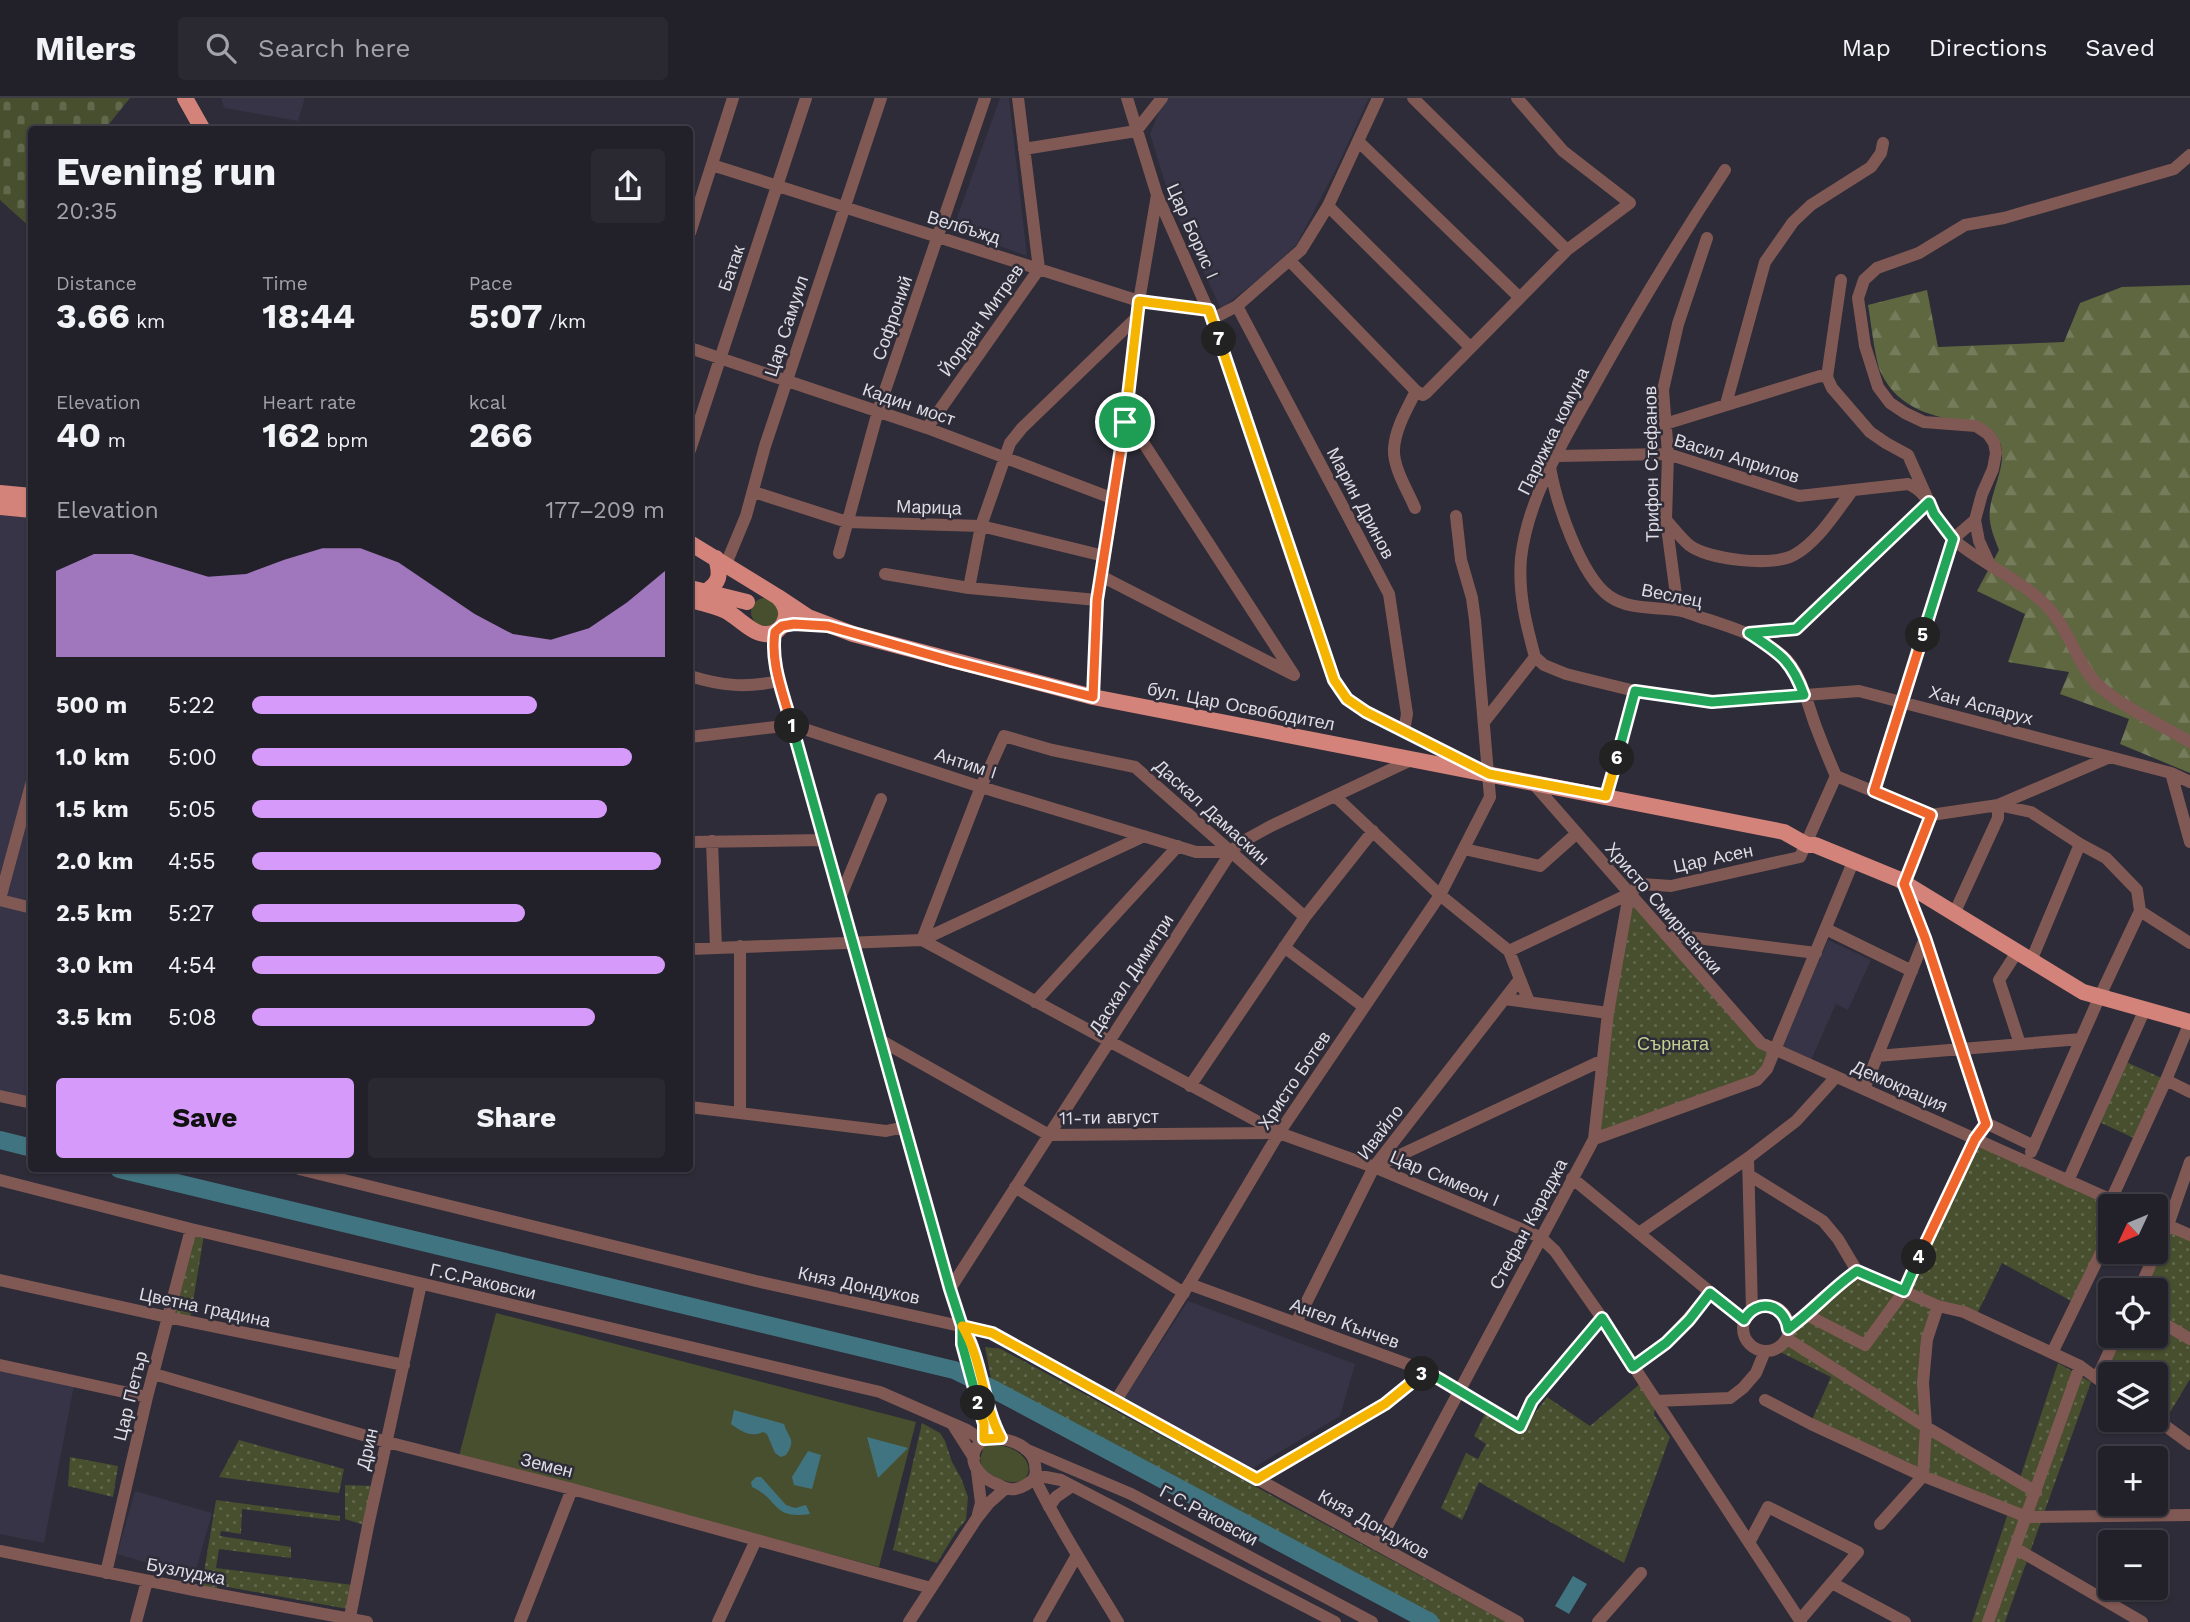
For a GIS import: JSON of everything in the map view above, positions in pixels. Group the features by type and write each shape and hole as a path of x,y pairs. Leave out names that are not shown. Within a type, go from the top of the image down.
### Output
{"main road":[{"path":"185,98 201,126"},
{"path":"0,493 28,496"},
{"path":"0,507 28,510"},
{"path":"693,545 797,611 828,626"},
{"path":"697,590 718,581 721,561"},
{"path":"721,561 748,601"},
{"path":"697,590 748,601"},
{"path":"751,628 744,614 748,601 759,593 775,595 786,609 779,629"},
{"path":"693,601 724,610 751,628 766,634 807,624 828,626"},
{"name":"бул. Цар Освободител","path":"828,626 1093,697 1784,832 1807,845 1815,845 1898,879 2068,984 2099,998 2190,1022"},
{"path":"1807,845 1813,851 1895,885 1904,884"}],"street":[{"path":"693,224 733,98"},
{"name":"Батак","path":"693,440 806,98"},
{"name":"Цар Самуил","path":"721,561 738,538 754,492 765,446 881,98"},
{"name":"Софроний","path":"839,553 878,411 985,98"},
{"name":"Йордан Митрев","path":"927,429 1039,269 1018,98"},
{"name":"Цар Борис I","path":"1127,98 1157,195 1210,314 1334,680 1340,691 1356,706 1489,774"},
{"path":"1024,149 1136,131 1162,98"},
{"path":"1210,314 1237,306 1306,244 1328,206 1378,98"},
{"path":"1413,98 1567,250"},
{"path":"1415,508 1398,467 1394,448 1403,417 1419,393 1430,390 1567,250 1630,203 1563,151 1517,98"},
{"path":"1358,141 1520,298"},
{"path":"1726,404 1765,262 1793,222 1811,205 1871,167 1881,153 1882,143"},
{"path":"1992,568 1979,541 1975,520 1993,469 1996,453 1994,443 1988,434 1976,426 1924,422 1890,403 1878,387 1865,346 1858,298 1864,280 1877,268 1919,253 1965,225 2004,218 2174,169 2190,155"},
{"name":"Велбъжд","path":"712,165 1139,301 1210,314"},
{"name":"Парижка комуна","path":"1535,657 1523,614 1521,565 1528,525 1568,432 1687,227 1725,170"},
{"path":"1093,697 1097,600 1125,422 1136,318 1157,195"},
{"path":"1328,206 1471,347"},
{"name":"Трифон Стефанов","path":"1678,610 1666,520 1668,454 1663,390 1678,324 1707,238"},
{"path":"1290,261 1419,393"},
{"path":"1749,633 1796,629 1929,502 1908,455 1870,432 1832,388 1827,377 1841,280"},
{"name":"Марин Дринов","path":"1237,306 1389,594 1407,714 1404,731"},
{"path":"969,588 981,526 1010,443 1021,428 1136,318"},
{"name":"Кадин мост","path":"693,349 878,411 1114,499"},
{"path":"1665,424 1821,376 1827,377"},
{"path":"1101,576 1294,676 1137,433 1125,422"},
{"name":"Васил Априлов","path":"1554,462 1668,454 1799,496 1908,484 1923,493 1934,514 1953,539 2029,591 2053,613 2095,681 2126,705 2190,742"},
{"name":"Веслец","path":"1554,462 1554,487 1578,553 1601,589 1611,597 1635,606 1678,610 1749,633 1783,656 1791,665 1836,776"},
{"path":"1666,520 1690,546 1707,554 1727,559 1777,560 1794,555 1811,541 1852,491"},
{"name":"Марица","path":"754,492 847,522 981,526 1104,556"},
{"name":"Христо Ботев","path":"1115,1402 1187,1288 1279,1133 1440,895 1490,797 1472,598 1461,560 1457,516"},
{"path":"1874,791 1953,539 1975,520"},
{"path":"885,574 969,588 1097,600"},
{"path":"751,628 767,648 775,666 986,1417 983,1439 975,1451 981,1503 978,1518"},
{"path":"775,666 773,645 779,629"},
{"path":"1484,722 1535,657"},
{"name":"Хан Аспарух","path":"1535,657 1544,665 1566,674 1635,691 1712,702 1859,691 2110,757 2190,782"},
{"path":"693,677 711,683 754,687 779,681"},
{"path":"1606,796 1635,691"},
{"name":"Антим I","path":"693,737 792,724 981,787 1196,852 1231,852"},
{"name":"Даскал Дамаскин","path":"981,787 1004,736 1052,750 1135,766 1306,916"},
{"path":"1807,845 1836,776 1931,815 1998,805 2110,757"},
{"name":"Даскал Димитри","path":"950,1289 1231,852 1240,843 1271,826 1413,759"},
{"path":"2171,774 2190,842"},
{"name":"Христо Смирненски","path":"1532,782 1761,1044 1775,1050"},
{"path":"922,940 981,787"},
{"path":"28,796 0,900 28,907"},
{"path":"1336,797 1440,895 1509,951 1529,1002"},
{"path":"840,898 881,799"},
{"path":"1998,805 2031,812 2106,858 2137,890 2140,911 2027,1162"},
{"path":"1954,914 1998,818 1998,805"},
{"path":"1931,815 1904,884 1925,938 1986,1124 2034,1146"},
{"path":"1189,1086 1306,916 1373,831"},
{"path":"1464,849 1540,866 1576,834"},
{"path":"693,949 922,940 1144,836"},
{"path":"693,842 824,839"},
{"path":"712,841 716,948"},
{"path":"2031,961 2080,844"},
{"name":"Цар Асен","path":"1509,951 1629,894 1641,884 1671,886 1800,857 1807,845"},
{"path":"1035,1002 1178,846"},
{"path":"1594,1139 1746,1086 1768,1069 1851,867"},
{"name":"Стефан Караджа","path":"1377,1545 1594,1139 1608,1013 1629,894"},
{"path":"2140,911 2190,943"},
{"path":"1826,929 1912,971"},
{"path":"1665,934 1816,953"},
{"path":"1864,1089 1925,938"},
{"name":"Цар Симеон I","path":"922,940 1279,1133 1374,1167 1540,1237 1555,1251 1602,1318 1801,1621"},
{"path":"740,946 740,1113"},
{"path":"1284,947 1364,1007"},
{"path":"2017,952 1999,980 2020,1044"},
{"name":"Ивайло","path":"1296,1323 1374,1167 1520,979"},
{"path":"1505,999 1608,1013"},
{"path":"2068,1181 2145,1009"},
{"path":"2114,1194 2190,1022"},
{"path":"1877,1056 2081,1039"},
{"name":"11-ти август","path":"880,1040 1049,1135 1279,1133"},
{"name":"Демокрация","path":"1775,1050 2098,1194"},
{"path":"1374,1167 1603,1060"},
{"path":"1639,1233 1748,1158 1796,1121 1836,1077"},
{"path":"2166,1080 2190,1092"},
{"path":"0,1096 28,1102"},
{"path":"693,1107 886,1131 905,1127"},
{"path":"1807,1315 1865,1345 1904,1291 1975,1139 1986,1124"},
{"path":"1748,1158 1748,1315 1744,1334 1752,1346 1765,1350 1778,1347 1787,1336 1788,1329 1807,1315 1838,1284 1857,1271"},
{"path":"2168,1210 2190,1162"},
{"name":"Княз Дондуков","path":"311,1172 756,1281 992,1333 1518,1622"},
{"path":"1749,1175 1823,1221 1857,1271 1938,1306 1964,1312 2080,1366 2097,1378 2112,1348"},
{"path":"1573,1178 1710,1293 1748,1315"},
{"name":"Г.С.Раковски","path":"0,1180 191,1229 880,1392 983,1439"},
{"name":"Ангел Кънчев","path":"1015,1186 1187,1288 1296,1323 1426,1371 1520,1427 1532,1401 1602,1318"},
{"path":"2168,1226 2190,1235"},
{"name":"Цар Петър","path":"106,1573 147,1397 191,1229"},
{"path":"2052,1353 2098,1259"},
{"name":"Цветна градина","path":"0,1280 404,1365"},
{"name":"Дрин","path":"349,1621 421,1284"},
{"path":"1633,1367 1666,1343 1710,1293"},
{"path":"1748,1315 1758,1306 1773,1306 1784,1315 1789,1340 1926,1427 2036,1492"},
{"path":"1880,1524 1923,1476 1926,1427 1923,1383 1927,1339 1938,1306"},
{"path":"2168,1326 2190,1339"},
{"path":"1656,1401 1730,1398 1756,1373 1765,1350"},
{"path":"0,1365 147,1397"},
{"path":"1988,1622 2080,1366"},
{"path":"1257,1479 1385,1404 1426,1371"},
{"name":"Земен","path":"153,1374 387,1442 572,1489 931,1588"},
{"path":"1765,1400 1923,1476 2027,1517 2190,1515"},
{"path":"967,1430 986,1417"},
{"path":"986,1417 1001,1438"},
{"path":"953,1425 975,1465 991,1482 1034,1496 1051,1510"},
{"path":"2168,1428 2190,1444"},
{"path":"983,1439 1001,1438 1025,1449 1035,1460 1035,1476 1051,1510 1118,1622"},
{"name":"Г.С.Раковски","path":"1025,1449 1131,1494 1372,1622"},
{"path":"909,1622 989,1503 1011,1489 1027,1485 1035,1476"},
{"name":"Г.С.Раковски","path":"1035,1476 1060,1480 1335,1622"},
{"path":"1051,1510 1056,1497 1072,1486"},
{"path":"520,1622 572,1489"},
{"path":"1750,1542 1768,1507 1858,1552 1801,1621"},
{"path":"718,1622 757,1540"},
{"path":"2015,1548 2141,1622"},
{"name":"Бузлуджа","path":"0,1551 349,1621 367,1622"},
{"path":"1039,1622 1077,1555"},
{"path":"1598,1622 1641,1573"},
{"path":"136,1622 147,1581"},
{"path":"1832,1583 1905,1622"}],"shaded area":[{"path":"221,98 305,98 298,121 224,108"},
{"path":"1000,98 1009,98 1027,256 953,229"},
{"path":"1167,98 1369,98 1297,244 1221,309 1171,202 1150,134"},
{"path":"0,511 28,514 28,1100 0,1094"},
{"path":"1828,940 1871,960 1848,1010 1836,1004 1811,1060 1781,1046"},
{"path":"1188,1301 1355,1364 1340,1416 1253,1468 1124,1399"},
{"path":"0,1369 74,1386 44,1543 0,1534"},
{"path":"135,1491 212,1513 194,1577 117,1554"}],"green space":[{"path":"0,98 130,98 107,126 28,126 28,225 0,200"},
{"path":"2190,285 2190,773 2120,744 2129,719 2060,694 2069,672 2008,662 2025,614 1977,591 1999,550 1990,515 1991,500 2000,473 2001,445 1989,429 1930,414 1897,395 1888,385 1879,367 1868,305 1927,290 1938,347 2064,342 2080,303 2122,287"},
{"path":"765,598 775,602 779,612 775,622 765,626 755,622 751,612 755,602"},
{"name":"Сърната","path":"1629,894 1775,1050 1757,1080 1594,1139"},
{"path":"2122,1060 2166,1080 2138,1140 2095,1120"},
{"path":"1976,1143 2098,1200 2098,1245 2073,1302 2002,1263 1977,1314 1909,1289"},
{"path":"2168,1225 2190,1235 2190,1379 2168,1416 2168,1362 2104,1362 2111,1348 2168,1348 2168,1278 2144,1278 2150,1264 2168,1264"},
{"path":"193,1232 204,1235 190,1320 174,1317"},
{"path":"1857,1271 1938,1306 1927,1339 1926,1427 2019,1481 2058,1363 2091,1382 2005,1622 1972,1622 2009,1510 1811,1422 1831,1377 1780,1352 1807,1315"},
{"path":"496,1313 916,1422 879,1567 459,1456"},
{"path":"985,1347 1001,1349 1506,1622 1430,1622 993,1389"},
{"path":"1641,1383 1655,1406 1654,1415 1670,1437 1624,1563 1479,1482 1462,1520 1441,1508 1466,1453 1478,1459 1486,1444 1474,1436 1486,1412 1521,1432 1547,1397 1590,1426"},
{"path":"922,1423 940,1433 945,1441 968,1497 966,1520 937,1563 893,1550"},
{"path":"239,1440 344,1469 339,1493 219,1477"},
{"path":"991,1444 1009,1448 1022,1455 1028,1464 1028,1473 1023,1479 1014,1482 1000,1479 982,1468 980,1459 984,1446"},
{"path":"70,1457 118,1466 113,1497 68,1486"},
{"path":"345,1485 373,1486 368,1526 345,1519"},
{"path":"216,1500 340,1516 340,1521 242,1509 241,1534 221,1531 220,1536 291,1547 291,1558 219,1549 216,1568 353,1585 348,1609 217,1585 217,1592 201,1590"}],"water":[{"path":"734,1410 784,1424 791,1439 786,1455 781,1457 775,1453 767,1434 746,1433 731,1424"},
{"path":"867,1437 908,1448 878,1478"},
{"path":"808,1451 821,1455 812,1489 794,1485 792,1477"},
{"path":"756,1477 761,1477 786,1505 795,1508 806,1505 810,1514 798,1515 782,1511 752,1487 751,1482"},
{"path":"1573,1576 1587,1584 1569,1614 1555,1606"}],"waterway":[{"path":"0,1140 28,1147"},
{"path":"131,1172 954,1370 1430,1622"}],"route":[{"path":"1125,422 1097,600 1093,697 828,626 782,626 775,632 773,645 775,666 962,1326 962,1344 984,1424 984,1439 1001,1438 992,1416 972,1343 962,1326 992,1333 1257,1479 1385,1404 1426,1371 1520,1427 1532,1401 1602,1318 1633,1367 1666,1343 1710,1293 1744,1320 1747,1314 1758,1306 1773,1306 1784,1315 1788,1329 1807,1315 1838,1284 1857,1271 1904,1291 1975,1139 1986,1124 1925,938 1904,884 1931,815 1874,791 1953,539 1942,527 1929,502 1796,629 1749,633 1783,656 1791,665 1804,695 1712,702 1635,691 1606,796 1489,774 1356,706 1340,691 1209,310 1139,301 1125,422"}]}
